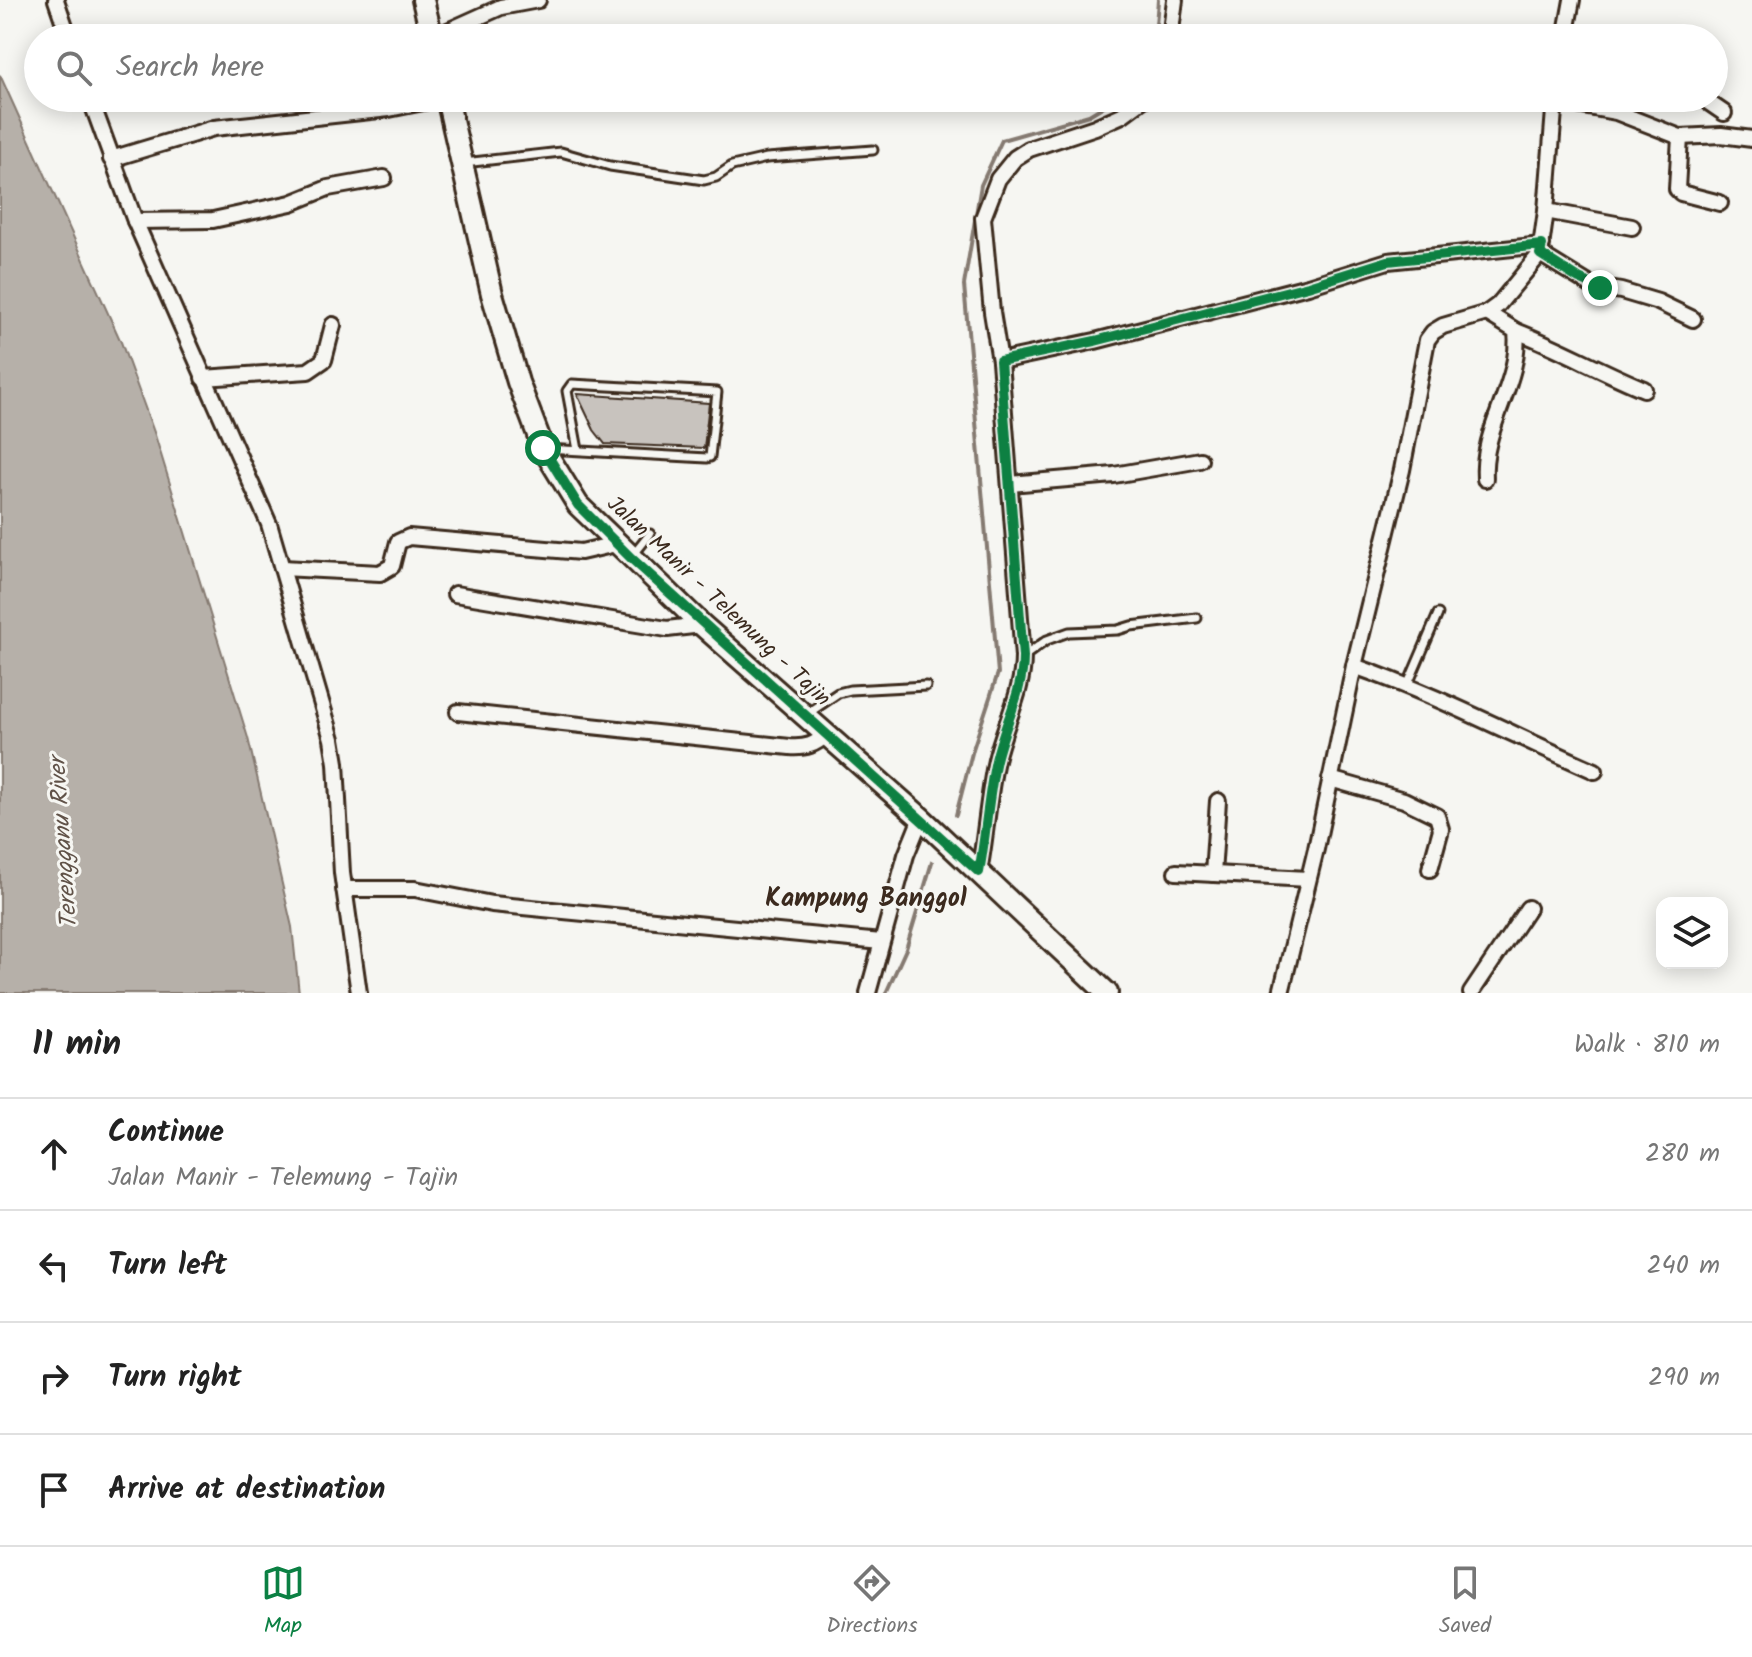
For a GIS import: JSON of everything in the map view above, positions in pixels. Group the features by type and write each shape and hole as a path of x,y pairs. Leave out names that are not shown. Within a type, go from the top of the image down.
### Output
{"main road":[{"path":"423,0 429,24"},
{"name":"Jalan Manir - Telemung - Tajin","path":"448,112 492,294 518,382 543,448 578,505 702,625 921,818 1107,993"}],"street":[{"path":"56,0 64,24"},
{"path":"473,0 477,17"},
{"path":"462,24 501,7 538,0"},
{"path":"1172,24 1175,0"},
{"path":"1568,24 1572,0"},
{"path":"95,112 135,221 258,495 282,568 332,739 344,889 359,993"},
{"path":"111,159 214,128 361,112"},
{"path":"979,872 995,764 1004,727 1023,679 1000,361 983,218 998,179 1015,158 1029,149 1095,127 1126,112"},
{"path":"1281,993 1354,666 1402,470 1427,340 1443,326 1487,313 1498,305 1524,276 1541,249 1553,112"},
{"path":"1616,112 1680,137 1721,135 1752,139"},
{"path":"1680,137 1677,189 1681,193 1720,203"},
{"path":"135,221 213,220 291,203 328,188 384,178"},
{"path":"1546,211 1632,227"},
{"path":"1000,361 1095,341 1308,286 1388,261 1541,249 1592,286 1658,302 1693,319"},
{"path":"1487,313 1516,331 1644,389"},
{"path":"203,378 308,371 324,360 333,325"},
{"path":"1485,479 1486,453 1495,418 1511,379 1516,331"},
{"path":"1010,484 1114,475 1200,460"},
{"path":"282,568 380,573 392,566 398,542 409,537 581,552 623,551"},
{"path":"455,594 667,629 702,625"},
{"path":"1354,666 1408,684 1595,771"},
{"path":"458,712 804,748 817,743 827,734"},
{"path":"1330,779 1404,800 1437,816 1441,829 1430,869"},
{"path":"1213,874 1218,801"},
{"path":"868,993 906,855 921,818"},
{"path":"1176,872 1308,879"},
{"path":"344,889 415,889 492,904 881,942"},
{"path":"1471,993 1528,908"}],"lane":[{"path":"461,163 561,152 610,166 704,180 716,177 732,166 767,158 873,150"},
{"path":"543,448 578,450 710,457 717,392 572,384 567,391 578,450"},
{"path":"623,551 650,534"},
{"path":"1408,684 1438,614"},
{"path":"1023,657 1047,640 1069,632 1118,630 1197,618"},
{"path":"806,714 838,693 850,690 926,686"}],"water":[{"name":"Terengganu River","path":"0,75 121,342 155,435 248,738 292,927 299,993 0,993"}],"building":[{"path":"577,394 709,403 704,448 605,444 594,430"}],"waterway":[{"path":"1156,24 1158,0"},
{"path":"956,815 973,749 998,673 964,285 981,185 1002,140 1094,112"},
{"path":"886,993 906,949 932,862"}],"district":[{"name":"Kampung Banggol","path":"866,899"}],"route":[{"path":"543,448 578,505 631,558 979,872 995,764 1004,727 1023,679 1000,361 1095,341 1405,258 1542,245 1540,254 1579,279 1600,288"}]}
